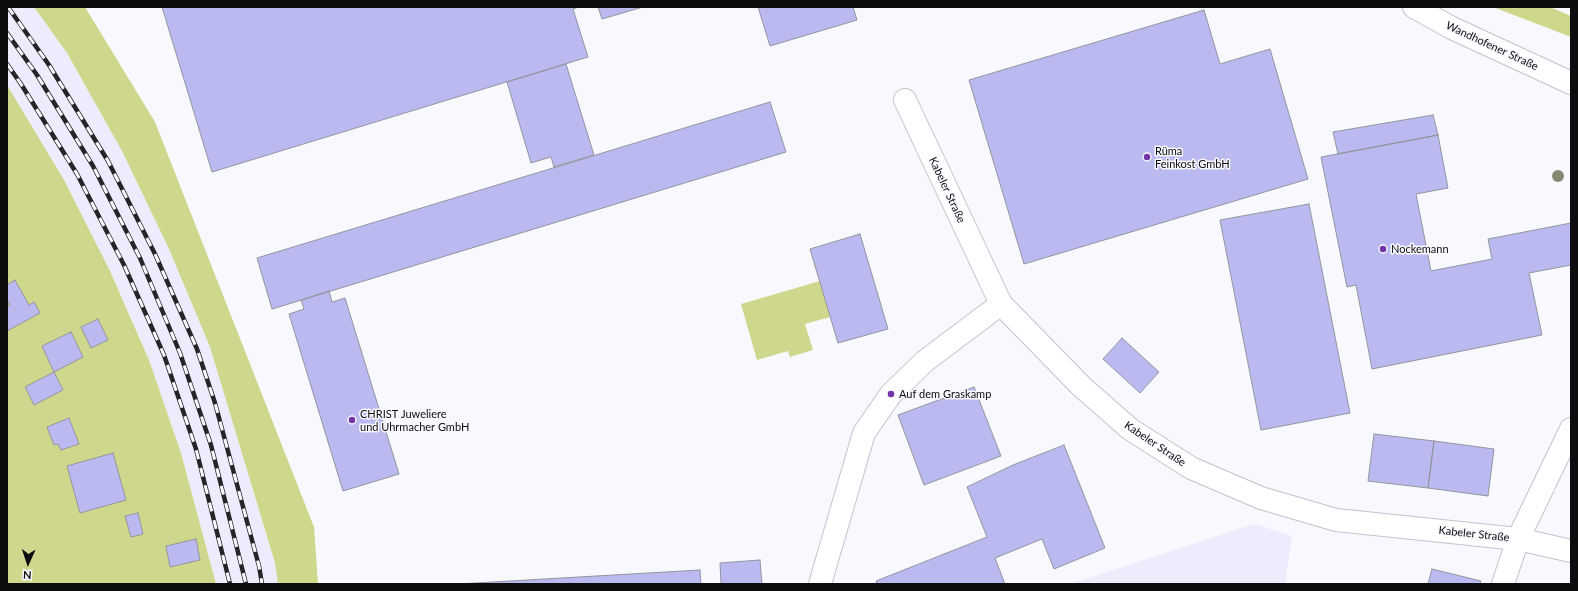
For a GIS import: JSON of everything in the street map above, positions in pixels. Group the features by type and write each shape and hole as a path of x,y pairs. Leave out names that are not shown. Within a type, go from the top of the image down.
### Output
{"street":[{"name":"Wandhofener Straße","path":"1414,7 1452,28 1571,83"},
{"name":"Kabeler Straße","path":"905,100 1001,304 1082,387 1130,430 1191,468 1261,498 1336,520 1518,538 1571,551"},
{"path":"820,584 864,433 891,394 925,361 1001,304"},
{"path":"1503,584 1518,538 1571,429"}],"shaded area":[{"path":"7,7 34,7 67,53 122,151 169,249 210,347 275,563 278,584 216,584 181,453 149,360 110,271 7,85"},
{"path":"1254,524 1292,536 1285,584 1070,584"}],"green space":[{"path":"34,7 85,7 155,122 314,527 318,584 278,584 275,563 210,347 169,249 122,151 67,53"},
{"path":"1493,7 1550,7 1571,16 1571,37"},
{"path":"7,85 64,180 110,271 149,360 181,453 216,584 7,584"},
{"path":"820,281 830,317 805,324 813,350 790,357 788,351 757,360 741,304"}],"building":[{"path":"162,7 579,7 573,9 588,57 212,172"},
{"path":"598,7 643,7 602,19"},
{"path":"758,7 853,7 857,20 770,46"},
{"name":"Rüma Feinkost GmbH","path":"1204,10 1220,64 1270,49 1308,179 1024,264 969,80"},
{"path":"566,64 594,155 554,167 551,157 531,163 507,82"},
{"path":"770,102 786,152 272,309 257,258"},
{"path":"1433,115 1438,135 1338,154 1333,132"},
{"name":"Nockemann","path":"1438,135 1448,188 1416,194 1431,271 1492,259 1488,239 1571,223 1571,265 1529,273 1542,335 1372,369 1356,285 1347,287 1321,157"},
{"path":"1309,204 1350,413 1261,430 1220,220"},
{"path":"860,234 888,329 838,343 810,249"},
{"path":"15,280 29,305 34,302 40,313 7,331 7,307 10,305 7,300 7,285"},
{"path":"329,291 332,302 345,298 399,474 343,491 289,314 304,309 301,300"},
{"path":"98,319 108,340 91,348 81,327"},
{"path":"71,332 83,357 54,372 42,346"},
{"path":"1122,338 1159,372 1140,393 1103,359"},
{"path":"54,372 63,390 34,405 25,387"},
{"path":"974,387 1001,456 924,485 898,415"},
{"path":"69,418 79,444 61,450 58,444 54,445 47,427"},
{"path":"1374,434 1434,441 1428,488 1368,481"},
{"path":"1434,441 1494,449 1488,496 1428,488"},
{"path":"1064,445 1105,548 1054,569 1042,539 995,558 1005,584 877,584 876,581 987,537 967,487 1013,465"},
{"path":"113,453 126,500 80,513 67,466"},
{"path":"138,513 143,534 131,537 125,516"},
{"path":"196,539 200,560 170,567 166,546"},
{"path":"760,560 762,584 721,584 720,563"},
{"path":"1432,569 1481,581 1480,584 1428,584"},
{"path":"700,570 701,584 458,584"}],"railway":[{"path":"8,7 49,65 108,161 155,254 197,349 215,403 259,566 262,584"},
{"path":"7,33 37,75 93,166 140,258 180,353 211,445 246,584"},
{"path":"7,64 77,174 124,265 164,355 196,449 230,584"}],"place":[{"name":"Rüma Feinkost GmbH","path":"1147,157"},
{"name":"Nockemann","path":"1383,249"},
{"name":"Auf dem Graskamp","path":"891,394"},
{"name":"CHRIST Juweliere und Uhrmacher GmbH","path":"352,420"}]}
